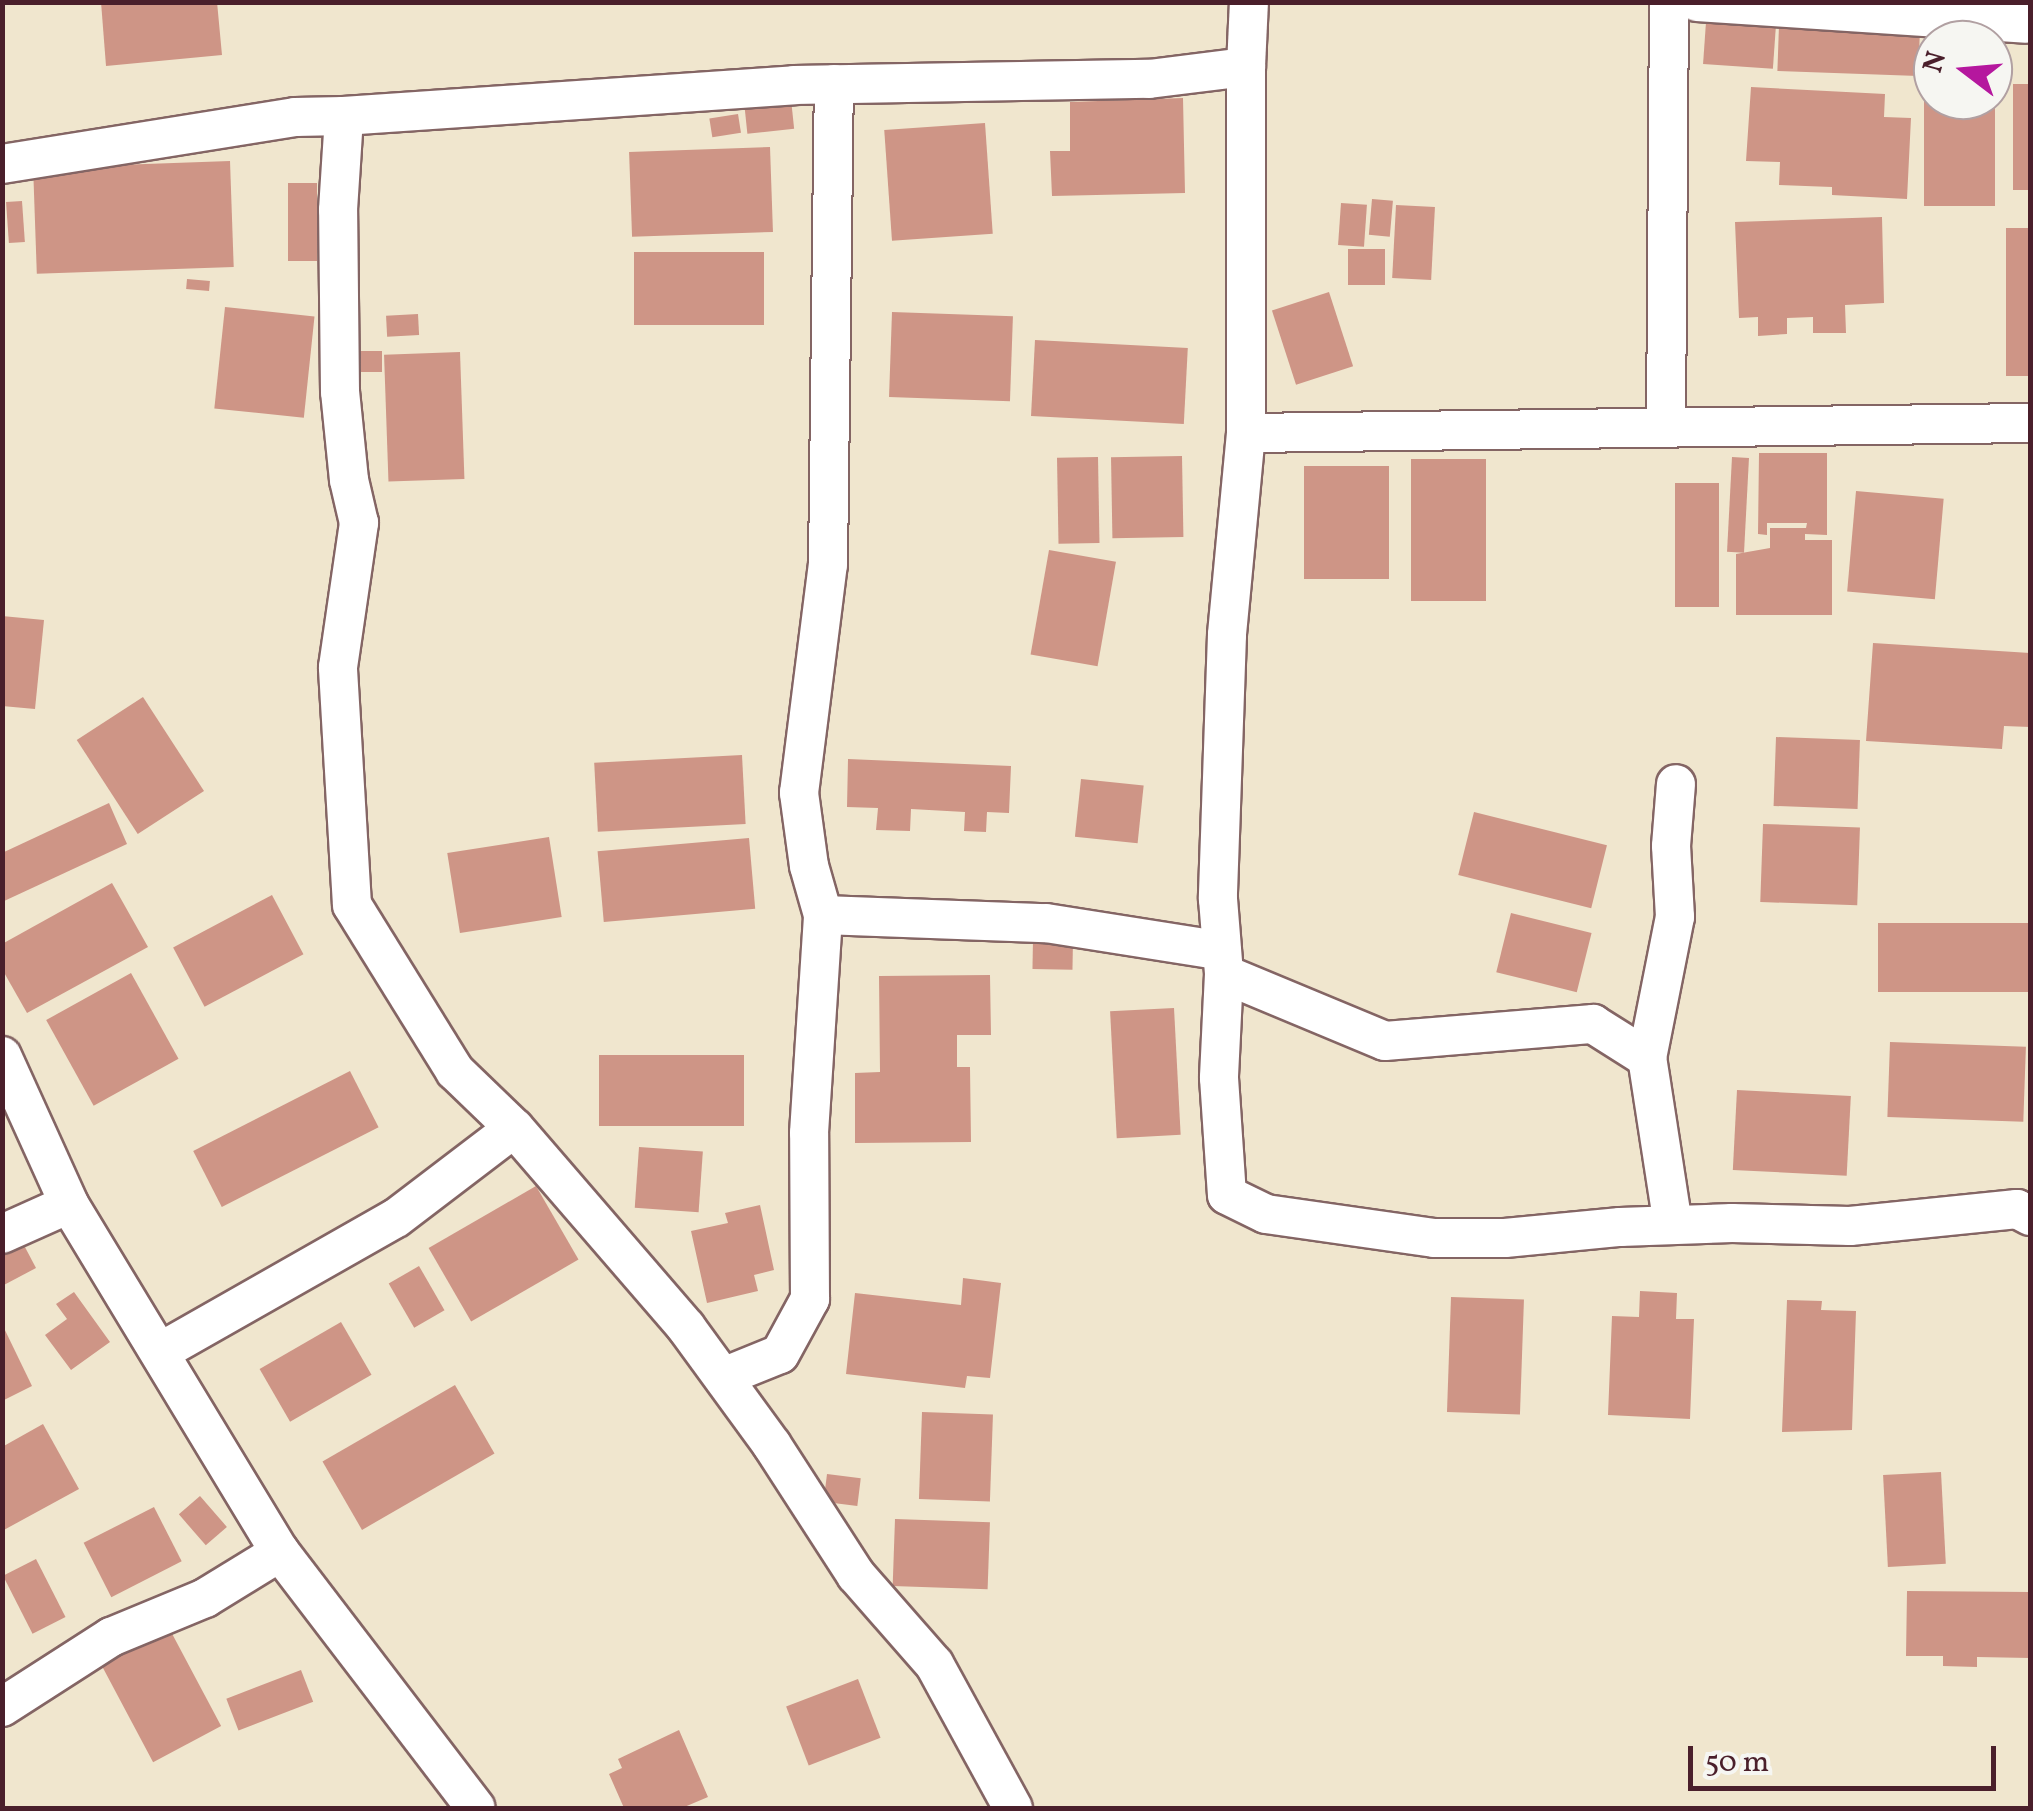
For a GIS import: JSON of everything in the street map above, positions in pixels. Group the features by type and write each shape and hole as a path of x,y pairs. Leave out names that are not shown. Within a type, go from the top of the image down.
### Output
{"street":[{"path":"1249,2 1246,433 1227,635 1218,899 1223,963 1219,1078 1227,1195 1266,1214 1434,1238 1505,1238 1674,1225 1850,1226 1925,1215 2017,1210 2030,1216"},
{"path":"1666,428 1669,2"},
{"path":"1697,2 2026,24"},
{"path":"2,164 294,117 834,84 1148,79 1246,66"},
{"path":"723,1377 780,1354 810,1300 809,1133 823,915 809,866 799,793 828,565 834,84"},
{"path":"344,116 338,210 340,392 349,480 359,523 338,667 352,905 455,1071 514,1128 686,1327 856,1575 934,1664 1014,1808"},
{"path":"1246,433 2030,423"},
{"path":"1674,1225 1647,1058 1674,916 1671,846 1676,784"},
{"path":"823,915 1046,922 1223,963 1385,1041 1593,1024 1647,1058"},
{"path":"2,1056 69,1204 280,1552 476,1808"},
{"path":"160,1352 396,1218 514,1128"},
{"path":"2,1234 69,1204"},
{"path":"2,1707 111,1637 205,1598 280,1552"}],"building":[{"path":"101,2 217,2 222,55 106,66"},
{"path":"1706,22 1776,27 1773,69 1703,64"},
{"path":"1779,25 1913,30 1913,76 1777,71"},
{"path":"2013,84 2030,84 2030,190 2013,190"},
{"path":"1751,87 1885,94 1884,117 1911,118 1907,199 1832,195 1832,187 1779,185 1780,162 1746,161"},
{"path":"1183,98 1185,193 1052,196 1050,151 1070,151 1070,102"},
{"path":"791,99 794,129 747,134 744,104"},
{"path":"738,114 741,133 712,137 709,119"},
{"path":"1924,120 1995,120 1995,206 1924,206"},
{"path":"985,123 993,234 892,241 884,130"},
{"path":"770,147 773,232 632,237 629,152"},
{"path":"230,161 234,267 37,274 33,168"},
{"path":"288,183 317,183 317,261 288,261"},
{"path":"1372,199 1393,201 1390,237 1369,235"},
{"path":"22,201 25,242 9,243 6,202"},
{"path":"1341,203 1367,205 1364,247 1338,245"},
{"path":"1396,205 1435,207 1431,280 1392,278"},
{"path":"1882,217 1884,303 1845,305 1846,333 1813,333 1813,317 1787,318 1787,334 1758,336 1758,317 1739,318 1735,222"},
{"path":"2006,228 2030,228 2030,376 2006,376"},
{"path":"1348,249 1385,249 1385,285 1348,285"},
{"path":"634,252 764,252 764,325 634,325"},
{"path":"187,279 210,281 209,291 186,289"},
{"path":"1329,292 1353,366 1296,385 1272,311"},
{"path":"225,307 315,316 304,418 214,408"},
{"path":"892,312 1013,316 1010,401 889,397"},
{"path":"418,314 419,335 387,337 386,316"},
{"path":"1035,340 1188,348 1184,424 1031,416"},
{"path":"360,351 382,351 382,372 360,372"},
{"path":"460,352 464,479 388,482 384,355"},
{"path":"1759,453 1827,453 1827,535 1805,534 1805,540 1832,540 1832,615 1736,615 1736,554 1770,548 1770,528 1806,528 1807,523 1767,523 1767,535 1758,534"},
{"path":"1182,456 1183,537 1112,538 1111,457"},
{"path":"1098,457 1100,543 1059,544 1057,458"},
{"path":"1732,457 1749,458 1744,553 1727,552"},
{"path":"1411,459 1486,459 1486,601 1411,601"},
{"path":"1304,466 1389,466 1389,579 1304,579"},
{"path":"1675,483 1719,483 1719,607 1675,607"},
{"path":"1856,491 1944,499 1935,599 1847,592"},
{"path":"1049,550 1116,562 1098,666 1031,654"},
{"path":"2,616 44,620 35,709 2,706"},
{"path":"1873,643 2030,653 2030,727 2004,726 2002,749 1866,741"},
{"path":"143,697 204,791 138,834 77,740"},
{"path":"1776,737 1860,740 1858,809 1774,806"},
{"path":"742,755 746,824 598,832 594,763"},
{"path":"848,759 1011,766 1009,813 987,812 986,832 964,831 965,812 911,809 910,831 876,830 878,808 847,807"},
{"path":"1081,779 1144,786 1138,843 1075,837"},
{"path":"109,803 127,844 2,902 2,853"},
{"path":"1474,812 1607,845 1591,908 1458,875"},
{"path":"1763,824 1860,827 1857,905 1760,902"},
{"path":"549,837 562,917 460,933 447,853"},
{"path":"749,838 755,909 604,922 598,851"},
{"path":"112,883 148,947 27,1013 2,969 2,944"},
{"path":"272,895 303,954 205,1007 173,948"},
{"path":"1511,913 1592,933 1577,992 1496,972"},
{"path":"1878,923 2030,923 2030,992 1878,992"},
{"path":"1033,939 1073,940 1072,970 1032,969"},
{"path":"131,973 179,1059 94,1106 46,1020"},
{"path":"990,975 991,1035 957,1035 957,1067 970,1067 971,1142 855,1143 855,1073 880,1072 879,976"},
{"path":"1174,1008 1181,1135 1117,1138 1110,1011"},
{"path":"1890,1042 2026,1047 2023,1122 1887,1117"},
{"path":"599,1055 744,1055 744,1126 599,1126"},
{"path":"350,1071 379,1127 222,1207 193,1151"},
{"path":"1737,1090 1851,1096 1847,1176 1733,1170"},
{"path":"639,1147 703,1151 699,1212 635,1208"},
{"path":"536,1186 578,1260 471,1322 429,1248"},
{"path":"760,1205 774,1270 754,1275 758,1291 707,1303 691,1231 728,1223 725,1213"},
{"path":"17,1232 36,1268 2,1286 2,1240"},
{"path":"419,1266 444,1310 414,1328 389,1284"},
{"path":"963,1278 1001,1283 990,1378 967,1376 965,1388 846,1374 855,1293 961,1305"},
{"path":"1640,1291 1677,1293 1676,1319 1694,1319 1690,1419 1608,1415 1612,1316 1639,1317"},
{"path":"74,1292 110,1342 71,1370 45,1335 67,1319 56,1304"},
{"path":"1451,1297 1524,1300 1520,1414 1447,1412"},
{"path":"1787,1300 1822,1301 1821,1310 1856,1311 1852,1430 1782,1432"},
{"path":"341,1322 372,1375 290,1422 260,1369"},
{"path":"2,1324 32,1386 2,1401"},
{"path":"455,1385 494,1453 362,1530 322,1462"},
{"path":"922,1412 993,1414 990,1501 919,1499"},
{"path":"43,1424 79,1489 2,1531 2,1447"},
{"path":"1941,1472 1946,1564 1888,1567 1883,1475"},
{"path":"827,1474 861,1478 857,1506 824,1502"},
{"path":"200,1496 227,1527 206,1545 179,1514"},
{"path":"154,1507 182,1561 111,1597 84,1543"},
{"path":"895,1519 990,1522 988,1589 893,1586"},
{"path":"36,1559 66,1617 33,1634 3,1576"},
{"path":"1907,1591 2030,1592 2030,1658 1977,1657 1977,1667 1943,1666 1943,1656 1906,1656"},
{"path":"169,1628 221,1726 153,1762 101,1664"},
{"path":"301,1670 313,1702 238,1730 226,1699"},
{"path":"858,1679 881,1738 809,1765 786,1707"},
{"path":"679,1730 708,1797 682,1808 624,1808 609,1774 622,1768 618,1759"}]}
